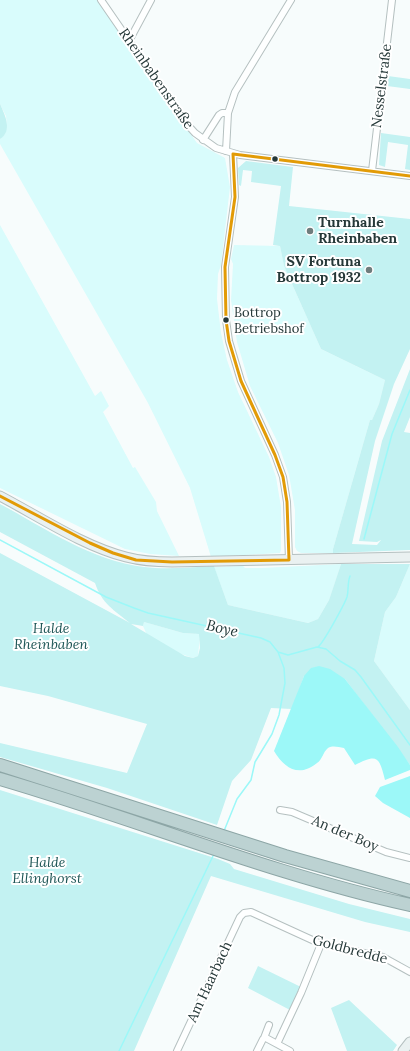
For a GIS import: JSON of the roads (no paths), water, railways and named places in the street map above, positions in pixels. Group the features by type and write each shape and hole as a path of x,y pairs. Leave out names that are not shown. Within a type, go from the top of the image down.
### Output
{"highway":[{"path":"0,765 226,838 321,867 410,891"},
{"path":"0,780 310,879 410,905"}],"street":[{"name":"Rheinbabenstraße","path":"101,0 185,122 203,140 233,154 410,176"},
{"path":"129,41 151,0"},
{"path":"226,151 228,113 234,92 290,0"},
{"name":"Nesselstraße","path":"372,171 392,0"},
{"path":"203,140 219,115 222,113 228,113"},
{"path":"233,154 235,197 225,267 226,320 229,341 241,381 275,455 283,477 287,502 289,560"},
{"path":"0,496 90,543 113,553 136,560 185,562 410,557"},
{"name":"An der Boy","path":"280,810 292,812 386,852 410,858"},
{"name":"Goldbredde","path":"244,913 251,912 322,944 383,957 410,972"},
{"name":"Am Haarbach","path":"177,1051 240,918 244,913"},
{"path":"277,1044 322,944"},
{"path":"257,1051 269,1025"},
{"path":"264,1038 290,1051"},
{"path":"403,1051 410,1042"}],"water":[{"path":"319,666 330,669 345,679 398,747 410,765 410,770 385,780 381,766 376,759 368,759 355,765 344,748 336,746 328,748 319,762 304,770 292,769 282,762 274,751 304,676 311,668"},
{"path":"410,776 410,818 383,803 375,796 380,787"}],"waterway":[{"path":"364,539 392,434 410,390"},
{"name":"Boye","path":"0,540 106,597 148,613 261,638 270,642 278,652 288,655 317,647 326,649 340,661 355,670 410,745"},
{"path":"318,647 329,631 347,597 350,576"},
{"path":"224,831 237,799 251,780 255,762 272,734 279,715 285,683 284,668 278,652"},
{"path":"119,1051 214,854"}],"place":[{"name":"Turnhalle Rheinbaben","path":"310,231"},
{"name":"SV Fortuna Bottrop 1932","path":"369,270"},
{"name":"Bottrop Betriebshof","path":"226,320"}],"park label":[{"name":"Halde Rheinbaben","path":"51,638"},
{"name":"Halde Ellinghorst","path":"47,872"}]}
